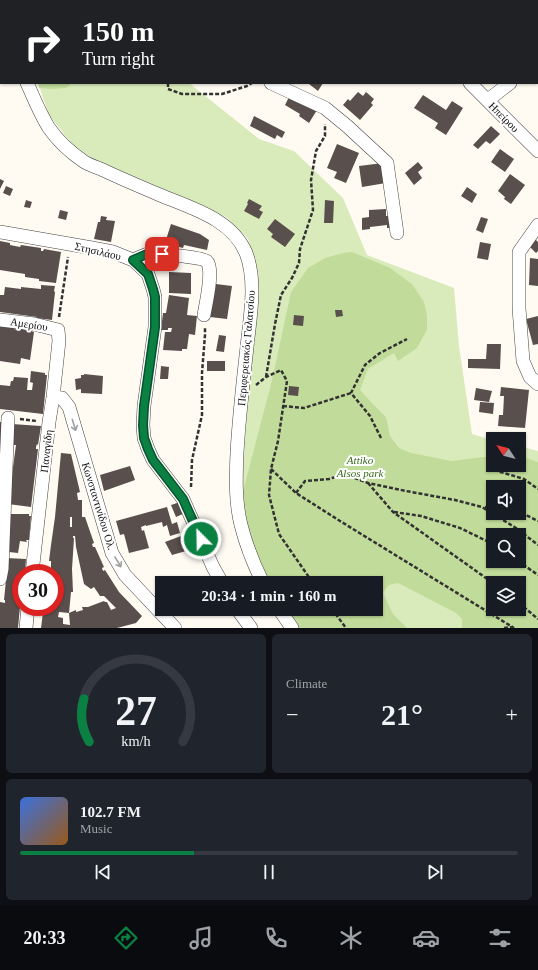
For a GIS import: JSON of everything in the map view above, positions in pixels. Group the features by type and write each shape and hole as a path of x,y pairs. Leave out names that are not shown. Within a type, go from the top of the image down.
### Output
{"street":[{"name":"Περιφερειακός Γαλατσίου","path":"27,84 49,128 64,146 84,162 211,217 237,237 245,253 251,271 252,292 238,435 236,473 237,500 240,524 260,576"},
{"path":"273,84 325,108 387,163 396,233"},
{"name":"Ηπείρου","path":"471,84 538,151"},
{"path":"488,100 509,84"},
{"path":"534,380 523,361 519,308 519,252 538,225"},
{"name":"Στησιλάου","path":"0,232 113,252 133,260 148,274 155,297 155,327 144,406 144,438 153,460 183,499 218,576"},
{"path":"133,260 147,254 162,254 200,258 206,261 209,265 210,278 204,315"},
{"name":"Αμερίου","path":"0,320 34,324 58,330"},
{"name":"Παναγίδη","path":"33,564 53,397 58,330"},
{"name":"Κωνσταντινίδου Ολ.","path":"53,397 62,398 69,407 112,553 125,575 175,628"},
{"path":"0,579 2,569 8,418"},
{"path":"26,628 27,616"},
{"path":"242,616 251,628"},
{"path":"284,616 292,628"}],"path":[{"path":"168,84 168,89 182,94 222,94 250,84"},
{"path":"308,576 279,534 269,495 270,469 278,441 287,381 281,370 266,377 281,295 292,278 299,263 300,249 313,210 311,180 316,151 325,136 325,108"},
{"path":"58,330 70,244"},
{"path":"188,509 191,493 192,460 202,415 202,373 205,335 204,315"},
{"path":"283,406 304,408 351,393 365,365 380,353 408,339"},
{"path":"351,393 370,416 381,438"},
{"path":"8,418 49,422"},
{"path":"270,469 296,493 513,627"},
{"path":"501,472 524,479 538,489"},
{"path":"296,493 305,481 329,479 344,474 368,482 486,508"},
{"path":"368,482 393,512 486,578"},
{"path":"482,507 516,528 538,546"},
{"path":"393,512 421,516 460,528 486,540"},
{"path":"526,515 538,521"},
{"path":"526,567 538,575"},
{"path":"526,609 538,619"},
{"path":"337,616 346,628"},
{"path":"504,628 513,627"}],"green space":[{"name":"Attiko Alsos park","path":"38,84 190,84 259,139 294,151 343,198 367,255 454,288 459,346 472,434 486,438 486,472 526,472 526,448 538,451 538,628 297,628 347,616 383,616 383,576 365,576 241,499 247,410 258,300 258,272 248,239 226,217 104,164 78,150 49,115"},
{"path":"38,84 71,84 66,88 39,88"},
{"path":"352,252 390,268 412,284 424,302 427,315 427,330 417,348 398,361 394,353 368,369 360,390 386,417 390,436 399,448 411,453 452,461 486,457 486,472 526,472 526,458 538,462 538,628 462,628 462,619 456,613 398,583 389,585 383,593 383,576 265,576 244,524 241,499 272,380 291,292 308,268 325,258"},
{"path":"383,593 393,614 407,628 297,628 289,616 383,616"}],"building":[{"path":"309,84 322,84 318,91"},
{"path":"358,92 363,96 366,92 374,99 371,103 373,105 360,120 343,105 348,99 350,101"},
{"path":"290,95 317,110 309,123 299,116 300,114 285,105"},
{"path":"423,95 446,110 452,101 463,108 446,135 435,128 438,123 414,108"},
{"path":"254,116 285,132 282,138 277,135 275,139 250,126"},
{"path":"491,126 500,134 490,144 486,141 478,149 473,145"},
{"path":"337,144 359,153 346,183 334,178 337,172 327,168"},
{"path":"500,149 514,159 505,172 491,162"},
{"path":"418,162 423,168 418,172 422,178 414,185 405,173"},
{"path":"383,163 386,183 362,187 359,166"},
{"path":"510,174 525,185 511,204 504,199 505,197 498,191"},
{"path":"0,179 4,181 0,189"},
{"path":"6,186 13,189 10,196 3,193"},
{"path":"467,187 477,194 472,203 461,196"},
{"path":"249,199 262,206 259,210 263,212 259,219 244,211"},
{"path":"26,200 32,202 30,208 24,207"},
{"path":"325,200 334,201 333,223 324,223"},
{"path":"386,209 386,216 390,216 391,228 387,228 387,225 370,227 370,229 362,230 362,218 369,217 369,210"},
{"path":"60,210 68,212 66,220 58,218"},
{"path":"101,216 107,217 106,220 115,221 111,242 94,239"},
{"path":"481,217 488,219 483,233 476,230"},
{"path":"275,219 295,234 285,247 271,237 273,234 267,229"},
{"path":"171,224 200,234 209,240 207,250 184,245 183,248 165,243"},
{"path":"534,238 538,242 538,251 536,253 527,244"},
{"path":"0,241 20,247 21,245 41,248 41,251 44,249 61,252 56,283 39,281 39,279 25,277 25,274 0,270"},
{"path":"480,242 491,244 488,260 477,258"},
{"path":"530,258 538,259 538,286 529,285"},
{"path":"169,272 191,273 191,294 169,293"},
{"path":"216,284 232,286 227,319 210,317"},
{"path":"41,285 55,286 52,320 0,312 0,295 4,295 5,287 41,289"},
{"path":"169,295 189,298 187,315 197,316 195,335 189,334 187,349 182,349 182,351 163,350 165,332 171,332 172,328 168,328 168,330 161,330 163,313 166,313"},
{"path":"335,310 342,310 343,316 336,317"},
{"path":"294,315 304,316 303,326 293,325"},
{"path":"538,316 538,344 533,345 526,319"},
{"path":"3,325 15,327 14,329 19,330 19,328 31,329 31,331 34,332 30,360 21,358 20,364 0,361 0,327 3,327"},
{"path":"219,335 226,336 224,352 216,351"},
{"path":"487,344 501,344 500,369 468,368 468,359 486,359"},
{"path":"207,361 225,361 225,371 207,371"},
{"path":"161,366 169,367 168,379 160,379"},
{"path":"31,371 45,373 45,375 47,375 43,414 0,409 0,385 10,386 14,377 28,378 27,390 32,390 33,383 30,382"},
{"path":"81,375 103,376 102,394 81,393 81,389 76,390 75,379 81,378"},
{"path":"289,386 299,387 298,396 288,395"},
{"path":"501,387 529,390 525,428 498,426 499,415 503,415 504,396 500,396"},
{"path":"476,388 492,391 489,402 474,400"},
{"path":"480,402 494,403 493,414 479,412"},
{"path":"0,422 2,422 2,453 0,452"},
{"path":"12,424 41,426 38,445 37,444 36,447 36,449 38,449 31,507 8,504 16,445 11,445"},
{"path":"61,453 71,454 80,492 77,493 78,500 82,500 82,517 85,517 94,543 92,544 93,547 95,547 104,567 102,568 103,571 105,570 119,592 142,616 136,623 117,628 41,628 42,616 58,616 63,618 63,624 70,625 69,613 64,612 64,564 51,564 51,561 49,561","holes":["70,517 72,517 72,527 70,527","73,536 75,536 84,584 91,589 94,587 100,596 104,596 116,608 111,610 107,602 104,601 88,607 82,607 83,610 76,612 76,610 69,613 71,592 73,592"]},
{"path":"130,466 135,480 104,491 100,475"},
{"path":"180,502 185,513 176,517 171,505"},
{"path":"167,507 172,524 177,522 180,533 170,536 167,525 163,527 162,522 146,525 141,527 142,531 144,530 149,548 129,553 124,534 120,535 116,521"},
{"path":"8,514 29,514 29,516 31,516 29,540 26,540 27,542 20,541 18,553 9,552 10,547 7,547"},
{"path":"181,536 186,551 172,555 165,542"},
{"path":"6,558 26,559 26,564 12,564 12,616 19,616 18,628 0,628 0,602 5,603"}],"route":[{"path":"162,254 147,254 133,260 148,274 155,297 155,327 144,406 144,438 153,460 183,499 201,539"}]}
